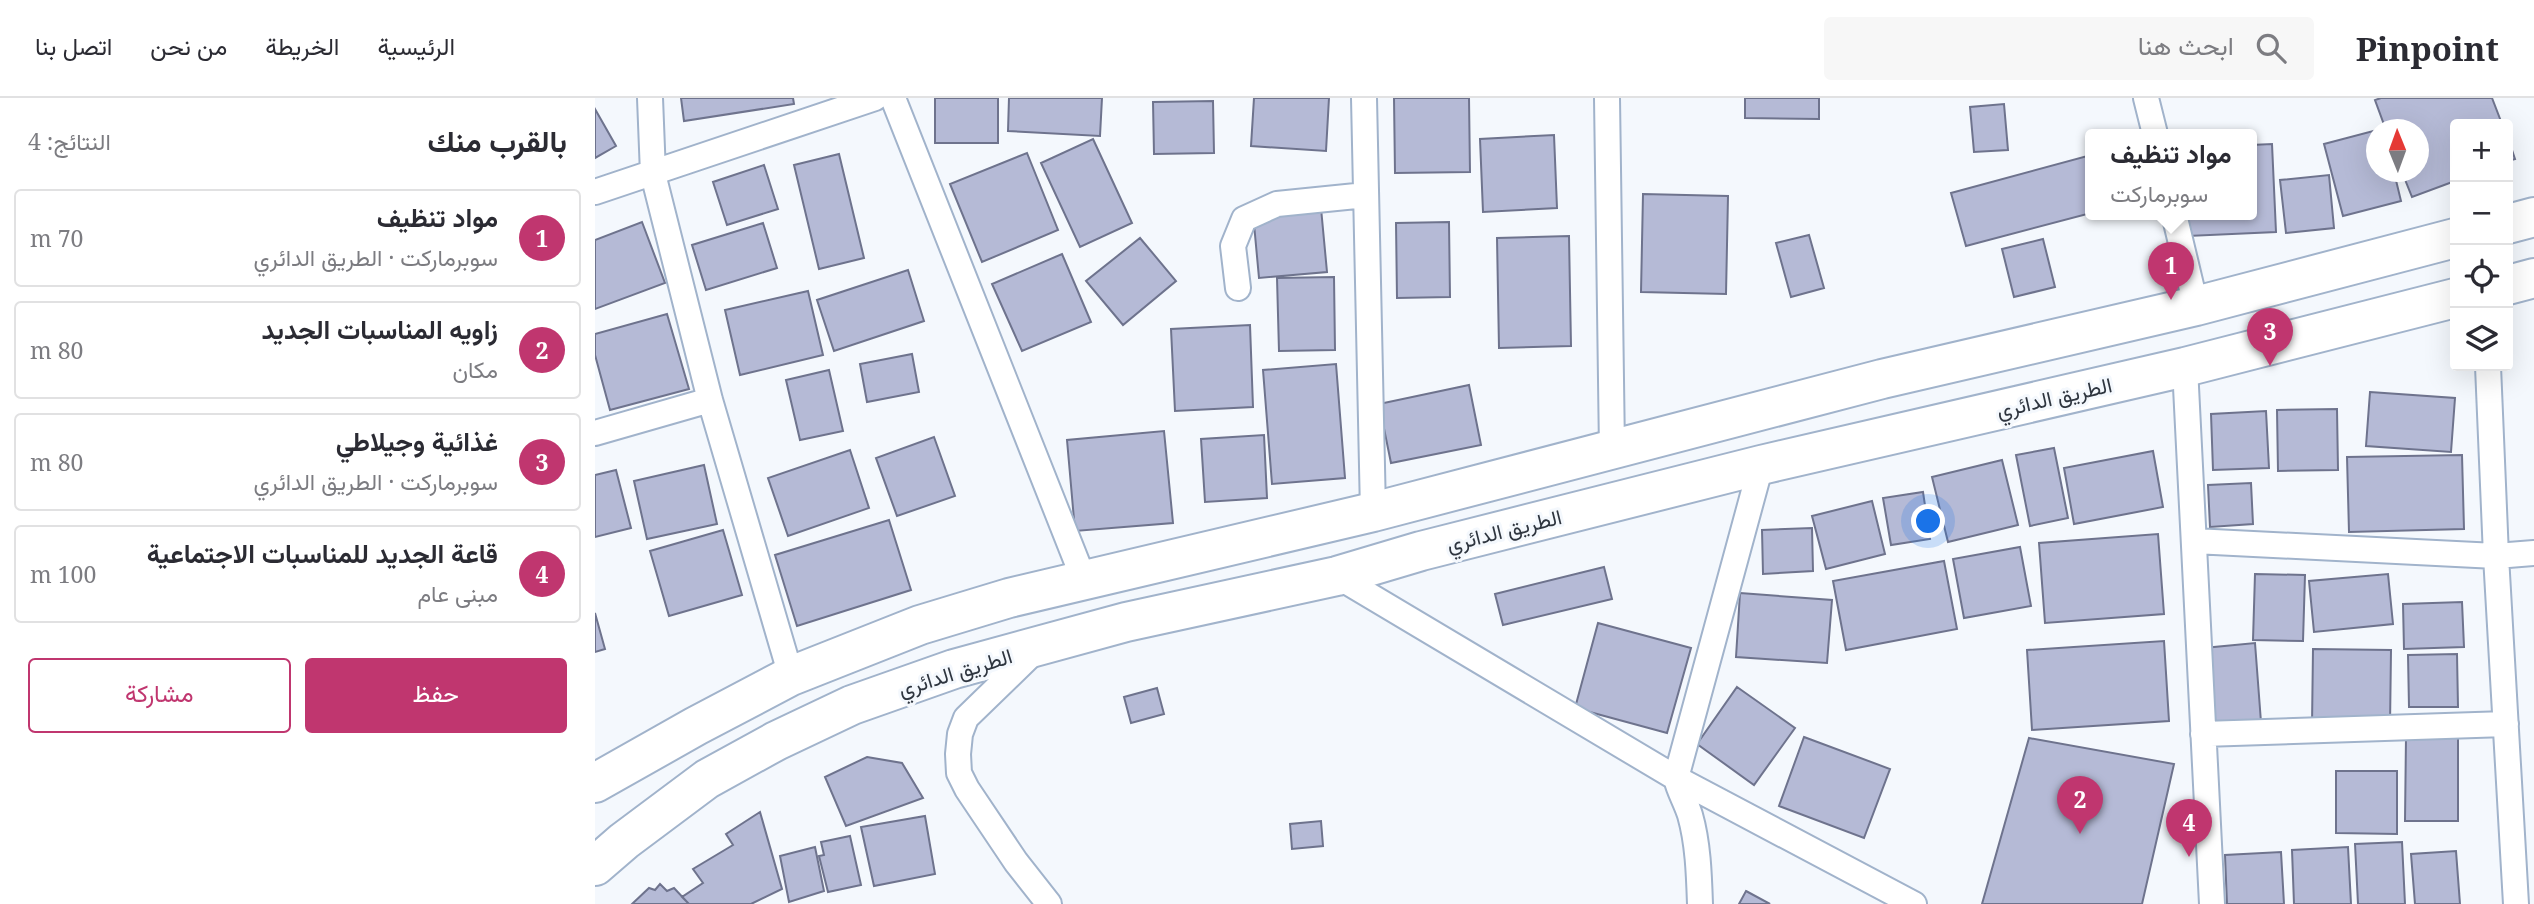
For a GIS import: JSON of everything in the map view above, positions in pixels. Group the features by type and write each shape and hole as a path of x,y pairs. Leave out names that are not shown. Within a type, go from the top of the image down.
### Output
{"main road":[{"path":"2513,223 2534,217"},
{"path":"595,783 791,676 921,625 1009,598 1373,512 1882,379 2196,306 2450,239"},
{"path":"2513,284 2534,278"},
{"name":"الطريق الدائري","path":"595,866 707,779 776,741 852,705 954,669 1126,622 1337,576 1421,551 1762,465 2185,367 2450,299"}],"street":[{"path":"650,98 653,174 710,400 791,676"},
{"path":"595,192 875,98"},
{"path":"893,98 1084,580"},
{"path":"1364,98 1373,512"},
{"path":"1607,98 1612,450"},
{"path":"2146,98 2154,129"},
{"path":"1238,288 1233,246 1244,219 1277,204 1366,195"},
{"path":"2175,220 2196,306"},
{"path":"2185,367 2212,904"},
{"path":"2488,371 2506,724 2524,858 2516,904"},
{"path":"595,433 710,400"},
{"path":"1700,904 1694,835 1689,811 1680,795 1676,778 1762,465"},
{"path":"2194,541 2496,556 2534,553"},
{"path":"1337,576 1676,778 1914,904"},
{"path":"1039,646 965,718 958,754 959,773 967,789 1016,862 1049,904"},
{"path":"2203,734 2506,724"}],"building":[{"path":"681,98 793,98 794,104 684,121"},
{"path":"935,98 998,98 998,143 935,143"},
{"path":"1009,98 1102,98 1100,136 1008,131"},
{"path":"1254,98 1329,98 1326,151 1251,146"},
{"path":"1394,98 1469,98 1470,172 1395,173"},
{"path":"1745,98 1819,98 1819,119 1745,118"},
{"path":"2492,98 2500,119 2450,119 2450,183 2412,197 2406,182 2429,182 2429,119 2382,119 2375,100"},
{"path":"1213,101 1214,153 1154,154 1153,102"},
{"path":"2004,104 2008,150 1974,152 1970,107"},
{"path":"595,109 616,146 595,158"},
{"path":"2366,133 2366,182 2396,182 2401,201 2343,216 2324,144"},
{"path":"1554,135 1557,208 1483,212 1480,139"},
{"path":"1093,139 1132,223 1080,247 1041,163"},
{"path":"2272,144 2276,232 2188,236 2187,220 2257,220 2257,145"},
{"path":"1027,153 1058,230 982,262 950,184"},
{"path":"839,154 864,258 819,269 794,165"},
{"path":"2085,157 2085,215 1966,246 1951,193"},
{"path":"764,165 778,209 727,225 713,182"},
{"path":"2329,175 2334,228 2286,233 2280,180"},
{"path":"1643,194 1728,196 1726,294 1641,292"},
{"path":"1321,208 1327,272 1259,278 1253,213"},
{"path":"642,222 665,283 595,309 595,240"},
{"path":"1449,222 1450,297 1397,298 1396,223"},
{"path":"763,223 777,268 706,290 692,245"},
{"path":"1809,235 1824,288 1791,297 1776,243"},
{"path":"1569,236 1571,346 1499,348 1497,238"},
{"path":"1140,238 1176,281 1123,325 1086,281"},
{"path":"2043,239 2055,287 2014,297 2002,249"},
{"path":"1062,254 1091,322 1022,351 992,284"},
{"path":"908,270 924,321 834,351 817,300"},
{"path":"1334,277 1335,350 1279,351 1277,278"},
{"path":"808,291 823,355 740,375 725,310"},
{"path":"667,314 689,389 610,410 595,355 595,334"},
{"path":"1250,325 1253,407 1175,411 1171,329"},
{"path":"912,354 919,392 867,402 860,364"},
{"path":"1336,364 1345,478 1272,484 1263,370"},
{"path":"829,370 843,431 800,440 786,380"},
{"path":"1469,385 1481,445 1391,463 1379,404"},
{"path":"2370,392 2455,398 2451,452 2366,446"},
{"path":"2337,409 2338,470 2278,471 2277,410"},
{"path":"2266,411 2269,468 2213,470 2211,414"},
{"path":"1164,431 1173,523 1075,531 1067,440"},
{"path":"1264,435 1267,498 1205,502 1201,439"},
{"path":"934,437 955,496 897,516 876,458"},
{"path":"2054,448 2068,518 2030,526 2016,455"},
{"path":"850,450 869,508 788,536 768,478"},
{"path":"2153,451 2163,507 2074,524 2064,468"},
{"path":"2462,455 2464,529 2349,532 2347,457"},
{"path":"2002,460 2018,525 1948,542 1932,477"},
{"path":"704,465 717,524 647,539 634,481"},
{"path":"616,470 631,528 595,537 595,475"},
{"path":"2251,483 2253,524 2210,527 2208,485"},
{"path":"1923,492 1930,539 1891,545 1883,498"},
{"path":"1872,501 1885,554 1826,569 1812,516"},
{"path":"889,520 911,590 797,626 775,555"},
{"path":"1812,528 1813,571 1763,574 1762,530"},
{"path":"723,530 742,595 669,616 650,551"},
{"path":"2158,534 2164,614 2045,623 2039,543"},
{"path":"2020,547 2031,606 1964,618 1953,559"},
{"path":"1944,561 1957,629 1846,650 1833,581"},
{"path":"1604,567 1612,599 1503,625 1495,594"},
{"path":"2255,574 2305,575 2303,641 2253,640"},
{"path":"2388,574 2393,624 2314,632 2309,581"},
{"path":"1740,593 1832,600 1827,663 1736,657"},
{"path":"2462,602 2464,647 2404,649 2403,604"},
{"path":"595,613 605,649 595,652"},
{"path":"1598,623 1691,648 1667,733 1575,708"},
{"path":"2164,641 2169,721 2032,730 2027,650"},
{"path":"2255,643 2261,722 2210,727 2204,648"},
{"path":"2313,649 2391,650 2390,726 2312,725"},
{"path":"2457,654 2458,707 2409,707 2408,655"},
{"path":"1737,687 1795,728 1754,785 1697,744"},
{"path":"1157,688 1164,714 1131,723 1124,697"},
{"path":"1804,737 1890,769 1864,838 1779,806"},
{"path":"2406,737 2458,737 2458,821 2405,821"},
{"path":"2029,738 2174,764 2142,904 1982,904"},
{"path":"867,757 902,763 923,798 846,826 825,777"},
{"path":"2336,771 2397,771 2397,834 2336,833"},
{"path":"760,812 782,889 751,904 689,904 682,897 703,883 693,869 733,845 726,834"},
{"path":"925,816 935,874 874,886 861,827"},
{"path":"1321,821 1323,846 1292,849 1290,824"},
{"path":"850,836 861,885 828,892 819,856 824,855 821,842"},
{"path":"2402,842 2405,904 2358,904 2355,844"},
{"path":"815,847 824,891 789,902 780,856"},
{"path":"2348,847 2351,904 2294,904 2292,850"},
{"path":"2456,851 2460,904 2415,904 2411,854"},
{"path":"2281,852 2284,904 2227,904 2225,855"},
{"path":"660,884 667,891 674,888 689,904 632,904 649,888 655,890"},
{"path":"1746,891 1770,904 1739,904"}],"place":[{"name":"مواد تنظيف","path":"2171,300"},
{"name":"غذائية وجيلاطي","path":"2270,366"},
{"name":"زاويه المناسبات الجديد","path":"2080,834"},
{"name":"قاعة الجديد للمناسبات الاجتماعية","path":"2189,857"}]}
